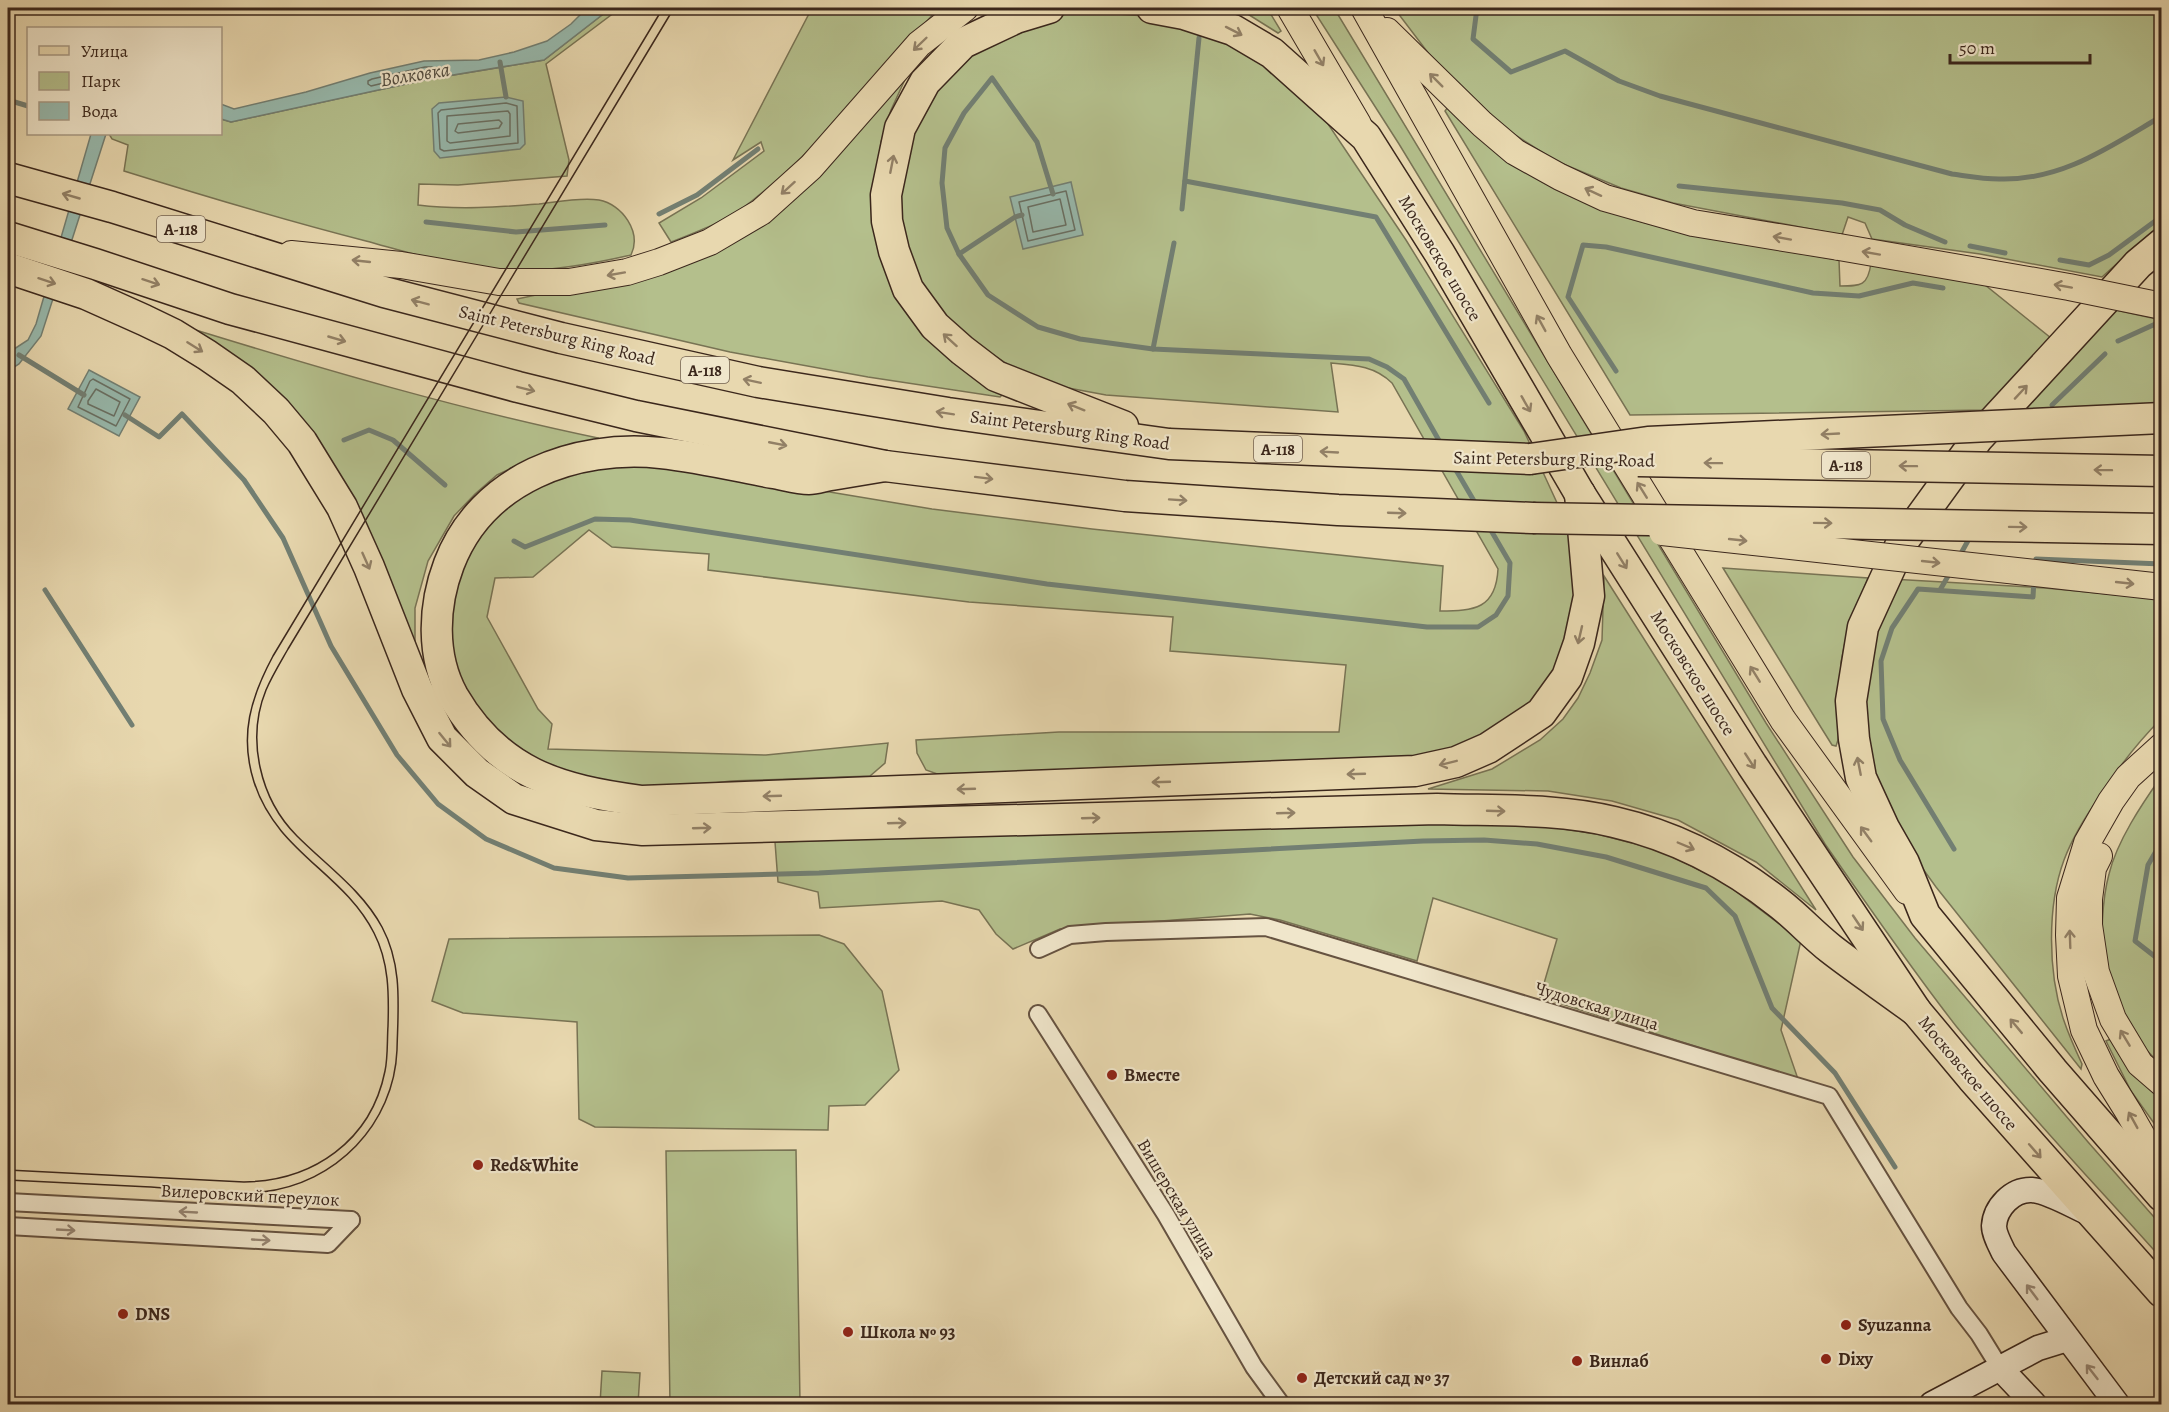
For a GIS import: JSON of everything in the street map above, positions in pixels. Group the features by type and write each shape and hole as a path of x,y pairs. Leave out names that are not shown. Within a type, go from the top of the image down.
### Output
{"highway":[{"path":"1049,8 1016,18 963,43 925,82 900,128 886,195 887,221 894,251 908,289 935,326 996,376 1169,444"},
{"path":"1152,8 1184,14 1233,30 1272,53 1366,137"},
{"name":"Московское шоссе","path":"1366,137 1440,254 1580,494 1745,755 1916,1011 1979,1087 2162,1292"},
{"name":"Saint Petersburg Ring Road","path":"19,181 112,207 384,292 527,330 758,382 948,413 1169,444 1530,459 2162,471"},
{"path":"11,238 230,309 518,387 636,416 885,466 1125,496 1338,510 1533,518 2162,529"},
{"path":"2162,244 2138,264 1978,438 1901,544 1863,627 1851,701 1854,739 1861,778 1884,828 1904,863 1925,915 2053,1071 2162,1196"},
{"path":"8,268 86,294 173,334 207,354 243,380 276,411 302,442 342,507 369,567 417,689 442,738 477,773 514,799 596,825 643,830 1437,809 1567,814 1613,822 1664,837 1704,854 1780,904 1831,948 1916,1011"},
{"path":"1530,459 1648,442 2162,418"},
{"path":"885,466 809,479 663,454 636,452 584,457 555,465 526,478 496,496 466,531 452,556 438,597 436,620 445,682 466,718 492,746 513,764 539,777 568,787 598,795 642,801 1415,771 1456,762 1488,748 1541,713 1567,677 1579,643 1589,596 1580,494"}],"main road":[{"path":"251,250 401,265 499,282 569,282 627,272 659,262 710,242 761,212 811,167 919,44 965,8"},
{"name":"Московское шоссе","path":"1290,8 1366,137"},
{"path":"1365,9 1482,124 1515,152 1605,198 1693,223 2162,306"},
{"path":"1365,9 1559,355 1777,710 1925,915"},
{"path":"1533,518 2162,587"},
{"path":"2162,746 2128,777 2087,843 2070,898 2069,935 2071,976 2084,1030 2106,1076 2162,1171"},
{"path":"2162,757 2123,810 2093,868 2089,925 2096,972 2113,1019 2140,1064 2162,1083"}],"street":[{"name":"Чудовская улица","path":"1039,949 1070,935 1266,927 1829,1096 1959,1308 1979,1334 2000,1368"},
{"name":"Вишерская улица","path":"1038,1014 1166,1215 1254,1367 1281,1404"},
{"path":"2091,1214 2054,1197 2032,1190 2019,1192 2008,1199 1997,1213 1994,1229 2004,1253 2117,1404"},
{"name":"Вилеровский переулок","path":"8,1202 351,1220 328,1244 8,1226"},
{"path":"1932,1404 2038,1348 2067,1339"},
{"path":"2000,1368 2034,1404"}],"green space":[{"path":"611,8 617,8 615,12 546,64 569,160 567,176 458,185 419,184 418,205 479,207 539,204 576,199 599,200 615,207 628,220 634,237 631,255 572,266 528,271 476,268 439,260 274,216 124,171 128,145 112,139 110,135 222,135 222,119 231,122 429,79 544,60"},
{"path":"812,8 943,8 935,12 848,110 778,179 734,213 671,242 659,223 701,198 764,151 761,142 733,160"},
{"path":"1238,8 1267,8 1281,31 1278,33"},
{"path":"1312,8 1334,8 1766,723 1853,857 1915,938 2161,1225 2161,1258 2031,1115 1956,1026 1825,844 1399,144"},
{"path":"1394,8 2161,8 2161,224 2102,277 1980,254 1872,239 1865,223 1848,217 1842,235 1673,203 1621,188 1556,161 1512,133 1468,96 1429,54"},
{"path":"1073,13 1145,16 1241,43 1322,115 1406,240 1524,431 1558,505 1572,543 1578,583 1567,653 1532,704 1477,742 1395,763 940,775 926,770 917,753 916,740 1059,732 1339,732 1346,665 1170,651 1173,617 969,602 708,570 709,554 612,547 589,530 533,577 495,578 487,617 538,709 552,724 548,749 766,755 888,743 885,763 870,776 731,781 663,789 554,773 493,732 457,673 449,630 453,583 467,545 526,486 605,461 758,480 932,509 1092,529 1443,566 1440,611 1473,608 1488,600 1493,592 1498,569 1392,383 1379,373 1356,366 1331,363 1338,412 1106,395 1063,387 1013,368 969,339 936,307 915,275 898,207 913,119 961,56 1033,20"},
{"path":"908,73 891,110 881,142 877,183 885,251 1001,390 1000,397 868,377 730,352 519,303 517,299 687,263"},
{"path":"1448,107 1591,203 1631,219 1691,235 1839,260 1840,286 1862,283 1868,276 1871,263 1985,285 2051,338 1989,410 1630,415 1445,111"},
{"path":"2111,309 2161,320 2161,406 2017,411"},
{"path":"186,327 390,387 598,438 596,443 528,460 497,475 454,516 428,561 415,608 415,657 351,513"},
{"path":"1723,568 1868,578 1848,628 1841,662 1836,746 1832,745"},
{"path":"1604,576 1816,910 1756,862 1678,820 1612,801 1548,791 1428,789 1492,769 1540,740 1563,719 1578,698 1602,640"},
{"path":"1891,579 2045,588 2161,599 2161,719 2122,764 2091,809 2072,842 2058,878 2052,918 2054,980 2063,1018 2082,1064 2081,1069 1936,887 1902,840 1863,745 1866,655"},
{"path":"2161,777 2161,1065 2139,1041 2128,1024 2110,986 2103,955 2102,920 2113,861 2131,823"},
{"path":"1395,822 1530,824 1597,834 1659,850 1722,881 1801,940 1781,1030 1798,1079 1540,997 1557,939 1433,898 1417,961 1280,920 1250,914 1060,929 1013,949 996,934 979,910 942,901 820,908 818,892 778,882 775,842"},
{"path":"819,935 844,944 882,991 899,1070 865,1105 829,1106 828,1130 595,1127 579,1119 577,1022 463,1013 432,1001 449,939"},
{"path":"2111,1039 2161,1095 2161,1133 2131,1091 2106,1041"},
{"path":"796,1150 800,1404 670,1404 666,1151"},
{"path":"602,1371 640,1373 638,1404 600,1404"}],"water":[{"name":"Волковка","path":"587,8 611,8 544,60 429,79 231,122 222,119 222,104 234,109 424,61 479,60 514,52 547,41 571,24"},
{"path":"506,97 523,101 525,144 520,149 440,158 434,151 432,109 439,103"},
{"path":"91,135 106,135 41,336 19,364 8,371 8,353 28,340 36,324"},
{"path":"1071,182 1083,235 1023,249 1010,197"},
{"path":"89,370 140,397 119,436 68,409"}],"waterway":[{"path":"1477,8 1473,39 1511,72 1565,51 1619,81 1660,96 1952,174 1999,179 2044,174 2084,160 2162,116"},
{"path":"1182,209 1199,38"},
{"path":"500,62 506,97"},
{"path":"1053,194 1037,142 992,78 964,113 945,148 942,183 947,228 959,254 988,295 1038,327 1080,339 1153,349 1369,359 1387,367 1404,379 1441,444"},
{"path":"8,100 27,106"},
{"path":"659,214 697,195 758,149"},
{"path":"1185,181 1376,217 1489,403"},
{"path":"1679,186 1842,203 1880,210 1905,225 1945,242"},
{"path":"959,254 1015,217 1022,215"},
{"path":"2060,260 2089,265 2109,255 2162,216"},
{"path":"426,222 516,232 605,225"},
{"path":"1153,349 1174,243"},
{"path":"1616,371 1568,297 1583,245 1606,247 1813,293 1859,296 1913,283 1943,288"},
{"path":"1970,246 2005,253"},
{"path":"2118,341 2162,321"},
{"path":"2052,405 2105,354"},
{"path":"19,355 84,395"},
{"path":"125,415 159,437 182,414 244,480 283,538 331,646 397,755 438,804 486,839 554,868 628,878 819,873 1423,841 1484,840 1537,844 1606,857 1706,888 1735,916 1772,1008 1835,1073 1895,1167"},
{"path":"344,440 369,430 393,440 445,485"},
{"path":"1453,465 1477,506"},
{"path":"514,541 525,547 595,519 630,520 1047,584 1427,627 1478,627 1496,615 1508,596 1510,563 1489,527"},
{"path":"1959,557 1970,537"},
{"path":"2036,567 2036,559 2162,564"},
{"path":"1940,590 1951,571"},
{"path":"1954,849 1900,760 1883,719 1881,661 1892,628 1918,589 2033,597 2034,579"},
{"path":"45,590 132,725"},
{"path":"2162,841 2148,865 2135,941 2162,962"}],"tram line":[{"path":"8,1170 244,1182 269,1180 315,1165 352,1137 367,1118 378,1096 387,1060 388,990 383,955 374,933 361,912 294,845 264,806 254,782 248,748 253,701 273,656 663,8"},
{"path":"8,1180 221,1192 262,1192 289,1187 314,1177 336,1163 356,1146 372,1125 385,1102 393,1077 397,1050 398,987 389,942 382,927 364,901 297,836 284,821 274,804 260,768 257,748 260,709 268,685 288,649 674,8"}],"place":[{"name":"Вместе","path":"1112,1075"},
{"name":"Red&White","path":"478,1165"},
{"name":"DNS","path":"123,1314"},
{"name":"Syuzanna","path":"1846,1325"},
{"name":"Школа № 93","path":"848,1332"},
{"name":"Dixy","path":"1826,1359"},
{"name":"Винлаб","path":"1577,1361"},
{"name":"Детский сад № 37","path":"1302,1378"}]}
